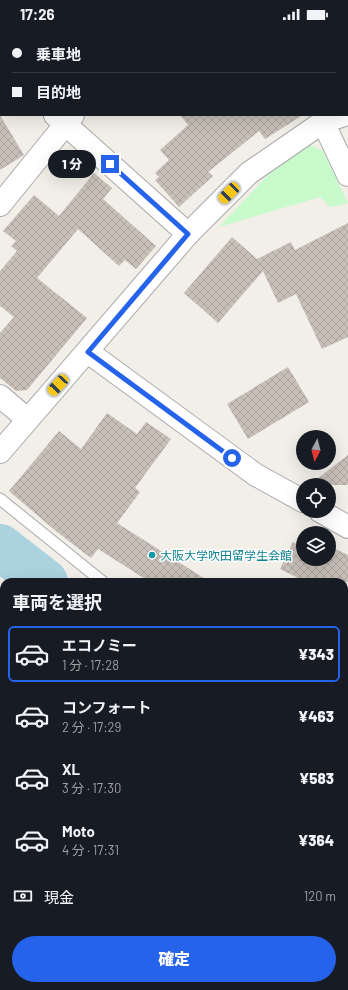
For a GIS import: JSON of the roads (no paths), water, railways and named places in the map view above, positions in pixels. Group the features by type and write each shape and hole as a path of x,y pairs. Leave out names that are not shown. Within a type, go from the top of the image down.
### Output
{"street":[{"path":"0,452 27,419 88,352 188,234 249,172 323,122 341,116"},
{"path":"0,205 64,118 188,234"},
{"path":"323,122 348,175"},
{"path":"88,352 256,475 296,497"},
{"path":"0,396 27,419"},
{"path":"333,518 348,526"}],"lane":[{"path":"0,499 98,578"}],"waterway":[{"path":"0,547 40,578"}],"place":[{"name":"大阪大学吹田留学生会館","path":"152,555"}]}
